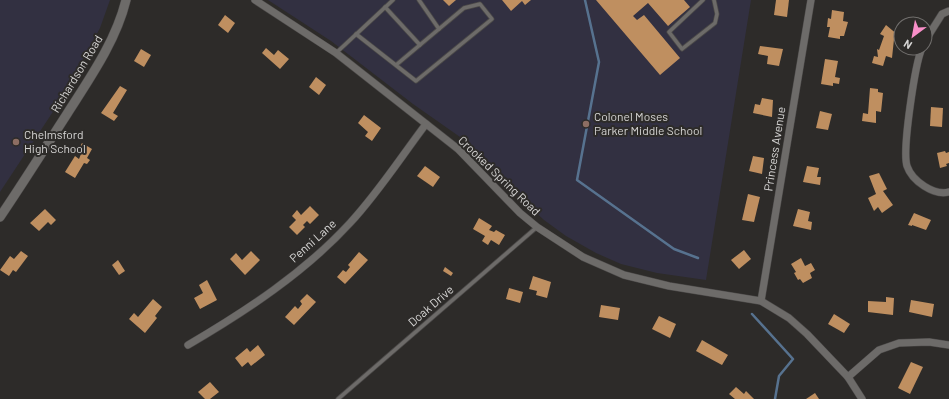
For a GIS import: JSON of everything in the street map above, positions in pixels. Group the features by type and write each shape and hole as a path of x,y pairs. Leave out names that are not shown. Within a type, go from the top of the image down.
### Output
{"street":[{"name":"Richardson Road","path":"0,217 78,97 113,38 126,0"},
{"name":"Crooked Spring Road","path":"255,0 336,53 458,149 520,213 536,227 583,257 624,275 669,286 761,301 789,318 813,339 848,377 862,399"},
{"name":"Princess Avenue","path":"761,301 811,0"},
{"path":"933,29 942,14 949,11"},
{"path":"919,56 909,118 907,166 917,180 928,188 949,192"},
{"name":"Penni Lane","path":"188,345 240,314 318,255 350,223 426,124"},
{"path":"848,377 879,350 899,343 929,342 949,345"}],"lane":[{"path":"336,53 393,0"},
{"path":"419,0 439,29"},
{"path":"703,0 669,32 682,49 715,23 717,14 714,0"},
{"path":"356,34 416,81 492,20 480,4 464,8 396,65"},
{"path":"385,7 420,45"},
{"name":"Doak Drive","path":"338,399 536,227"}],"shaded area":[{"name":"Chelmsford High School","path":"0,0 110,0 100,28 64,95 0,192"},
{"name":"Colonel Moses Parker Middle School","path":"268,0 751,0 706,280 657,273 621,264 596,253 566,236 544,220 508,187 470,144 413,104 331,41"}],"building":[{"path":"443,0 456,0 449,6"},
{"path":"502,0 531,0 525,5 522,1 511,11"},
{"path":"596,0 684,0 690,7 668,26 648,3 633,16 637,20 644,15 680,58 660,75"},
{"path":"776,0 789,0 787,17 774,15"},
{"path":"832,10 844,12 843,21 848,22 844,36 840,36 840,39 828,37 830,27 827,27 828,18 831,19"},
{"path":"225,15 235,23 228,33 218,25"},
{"path":"886,25 893,31 892,58 886,56 883,66 872,63 874,56 878,57 877,49 879,50 884,36 880,34"},
{"path":"760,46 783,49 779,66 767,64 768,56 758,54"},
{"path":"266,48 274,55 278,50 289,59 280,69 262,53"},
{"path":"141,49 151,55 144,67 134,61"},
{"path":"825,59 838,61 835,77 840,78 839,84 833,83 833,86 821,84"},
{"path":"316,77 326,85 319,95 309,87"},
{"path":"120,86 127,90 113,113 118,116 114,121 101,113"},
{"path":"870,88 878,89 878,92 883,93 881,112 876,111 876,123 862,121 863,113 868,114"},
{"path":"762,98 773,100 772,117 753,113 755,104 760,105"},
{"path":"931,107 943,108 942,127 930,126"},
{"path":"820,111 832,114 828,130 816,128"},
{"path":"364,115 381,128 372,141 365,136 368,132 358,123"},
{"path":"82,143 92,149 87,158 90,160 87,164 84,163 75,178 65,172 75,156 79,159 81,154 77,152"},
{"path":"945,151 946,153 949,152 949,163 946,164 947,166 940,168 937,153"},
{"path":"753,156 764,158 762,174 749,171"},
{"path":"425,166 440,177 433,187 417,176"},
{"path":"807,166 819,168 817,177 821,177 820,185 803,182"},
{"path":"879,173 887,189 883,191 893,205 882,213 878,207 874,211 868,198 876,194 869,176"},
{"path":"748,194 760,197 754,222 742,220"},
{"path":"310,206 319,215 310,224 307,221 303,225 305,227 297,235 289,227 296,220 292,216 297,210 301,215"},
{"path":"45,209 56,220 51,225 48,222 39,231 30,223"},
{"path":"798,209 810,212 808,221 812,222 811,230 793,226"},
{"path":"914,213 931,220 926,230 908,225"},
{"path":"479,218 492,226 489,230 494,232 496,230 505,235 499,245 491,240 488,245 482,241 485,236 473,229"},
{"path":"744,250 751,259 739,269 731,260"},
{"path":"21,251 28,256 16,272 13,270 9,276 0,270 10,256 14,259"},
{"path":"251,251 260,260 245,275 230,259 236,253 242,260"},
{"path":"359,252 368,260 345,284 337,277 343,270 346,272 350,267 348,265"},
{"path":"801,258 805,266 811,263 815,270 810,273 812,278 803,283 800,279 798,280 794,273 796,272 791,264"},
{"path":"118,260 125,271 119,275 112,265"},
{"path":"445,267 453,273 451,276 443,271"},
{"path":"533,276 551,282 547,298 536,295 537,291 529,289"},
{"path":"207,280 217,300 200,309 194,298 203,293 199,285"},
{"path":"509,288 523,292 520,303 506,299"},
{"path":"307,294 316,302 294,325 285,317 295,306 298,309 302,304 300,301"},
{"path":"886,297 894,298 893,315 868,312 868,301 886,302"},
{"path":"153,299 162,307 155,316 157,318 145,333 129,319 134,313 138,317"},
{"path":"911,300 934,304 932,317 909,312"},
{"path":"601,305 620,308 618,320 599,317"},
{"path":"834,314 850,324 844,333 828,324"},
{"path":"659,316 676,324 670,338 652,329"},
{"path":"702,340 728,355 722,365 696,351"},
{"path":"258,345 265,355 251,366 248,362 242,367 235,358 247,348 250,352"},
{"path":"911,362 923,367 910,394 898,388"},
{"path":"210,382 219,392 210,399 205,399 198,392"},
{"path":"736,387 744,394 746,391 754,399 735,399 729,394"},
{"path":"815,393 819,399 806,399"}],"waterway":[{"path":"585,0 599,62 577,180 674,249 698,258"},
{"path":"752,314 793,359 779,376 775,399"}],"place":[{"name":"Colonel Moses Parker Middle School","path":"586,124"},
{"name":"Chelmsford High School","path":"16,142"}]}
